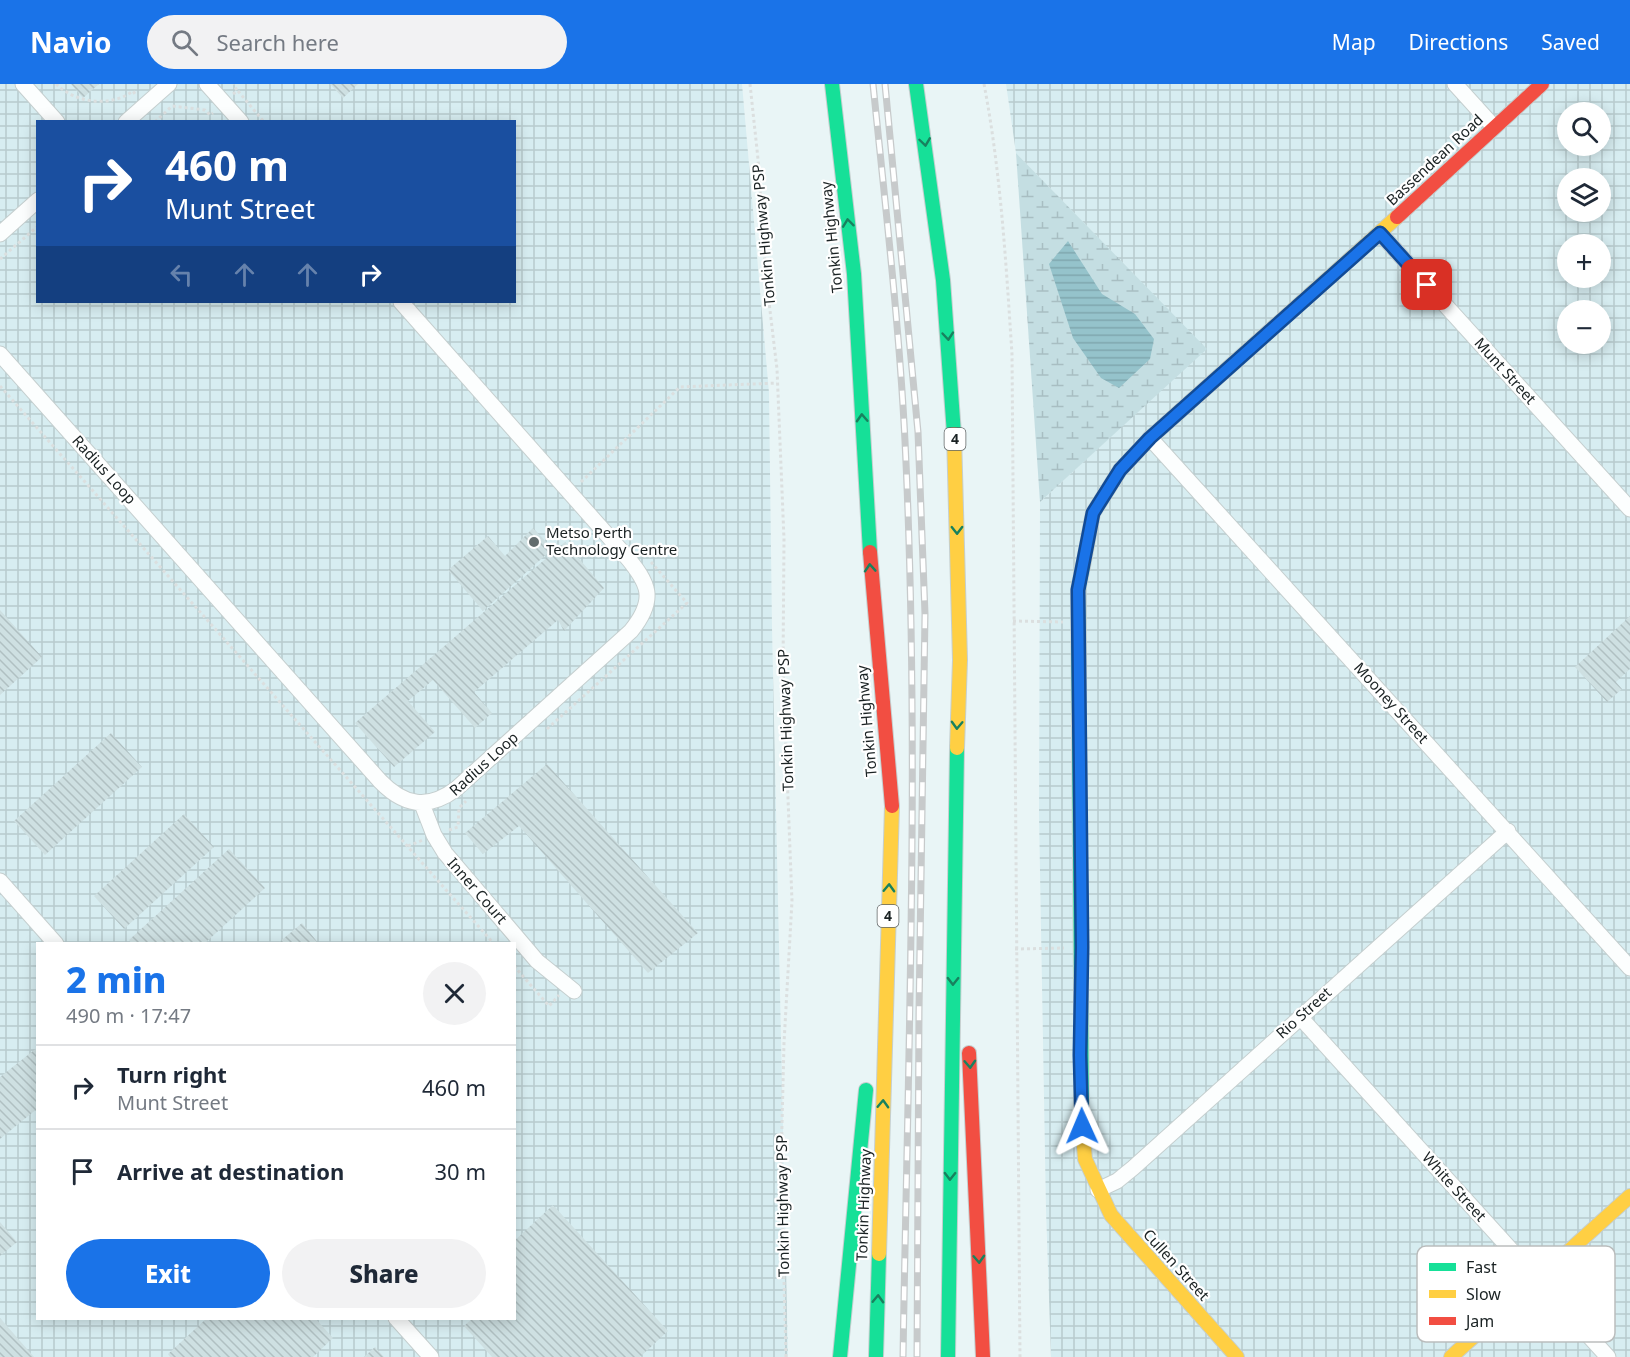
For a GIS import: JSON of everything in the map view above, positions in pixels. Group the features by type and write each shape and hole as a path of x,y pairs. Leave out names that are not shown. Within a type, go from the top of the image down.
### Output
{"main road":[{"name":"Tonkin Highway","path":"832,84 854,274 872,593 892,804 876,1357"},
{"name":"4","path":"916,84 943,280 956,457 960,660 955,796 948,1357"},
{"name":"Bassendean Road","path":"1098,1190 1085,1159 1080,1055 1082,947 1078,590 1093,513 1120,470 1150,438 1380,233 1542,84"},
{"path":"872,593 876,784"},
{"path":"955,796 967,1017"},
{"path":"871,1050 874,1019 876,887"},
{"path":"969,1040 983,1357"},
{"path":"840,1357 867,1082"},
{"name":"Cullen Street","path":"1098,1190 1111,1215 1237,1357"},
{"path":"1574,1246 1630,1196"},
{"path":"1450,1357 1467,1342"}],"street":[{"path":"23,84 55,120"},
{"path":"128,120 169,84"},
{"path":"207,84 239,120"},
{"path":"1455,84 1494,127"},
{"path":"0,234 36,202"},
{"name":"Munt Street","path":"1380,233 1630,509"},
{"name":"Radius Loop","path":"0,354 380,781 395,794 422,804 445,798 456,789 631,631 644,611 647,590 641,574 625,555 402,303"},
{"name":"Mooney Street","path":"1150,438 1630,968"},
{"name":"Inner Court","path":"422,804 434,835 445,853 537,960 570,989"},
{"name":"Rio Street","path":"1098,1190 1116,1181 1133,1168 1508,831"},
{"path":"0,881 54,942"},
{"name":"White Street","path":"1300,1017 1507,1246"},
{"path":"398,1320 431,1357"},
{"name":"White Street","path":"1594,1342 1608,1357"}],"path":[{"path":"56,84 77,98 107,102 127,96 133,91 157,120 172,106 205,110 210,115 237,91"},
{"path":"234,84 237,91 262,120"},
{"name":"Tonkin Highway PSP","path":"750,84 758,159 765,277 778,383 784,539 783,670 792,901 784,1043 781,1165 786,1357"},
{"path":"984,84 1006,266 1011,343 1020,1357"},
{"path":"0,259 36,228"},
{"path":"581,482 680,387 778,383"},
{"path":"0,386 492,942"},
{"path":"547,729 687,603 649,560"},
{"path":"1013,621 1078,623"},
{"path":"458,827 459,808 468,800"},
{"path":"1015,949 1082,947"},
{"path":"516,968 549,1006 570,989"}],"shaded area":[{"path":"0,84 742,84 769,393 788,1357 0,1357"},
{"path":"1006,84 1630,84 1630,1357 1051,1357 1039,815 1040,502 1206,349 1016,153"}],"green space":[{"path":"1016,153 1207,349 1040,502"}],"water":[{"path":"1068,241 1102,294 1135,314 1154,339 1150,359 1119,388 1101,378 1073,338 1049,264"}],"building":[{"path":"71,84 99,84 83,98"},
{"path":"330,84 358,84 343,98"},
{"path":"533,528 549,545 546,548 549,552 483,611 448,570 488,536 505,556"},
{"path":"565,542 604,588 564,631 558,620 474,692 492,713 475,728 433,680 408,701 435,732 394,767 355,723"},
{"path":"0,610 42,657 0,695"},
{"path":"1630,616 1630,669 1616,682 1622,689 1607,702 1575,667"},
{"path":"111,733 142,767 45,855 14,821"},
{"path":"547,764 698,933 648,973 519,826 483,854 465,833"},
{"path":"184,814 214,847 124,929 94,896"},
{"path":"229,849 265,888 206,942 130,942 129,940"},
{"path":"302,923 317,942 279,942"},
{"path":"36,1049 36,1110 0,1139 0,1077"},
{"path":"553,1205 668,1331 640,1357 492,1357 464,1326 471,1320 516,1320 516,1239"},
{"path":"0,1222 17,1242 0,1256"},
{"path":"0,1318 34,1357 0,1357"},
{"path":"205,1320 317,1320 333,1338 313,1357 170,1357 168,1354"},
{"path":"375,1347 384,1357 364,1357"}],"railway":[{"path":"873,84 891,262 905,441 912,670 912,899 903,1357"},
{"path":"885,84 918,432 925,614 917,1357"}],"traffic: fast":[{"path":"832,84 854,274 870,552"},
{"path":"916,84 943,280 954,434"},
{"path":"1082,1123 1078,590 1083,566"},
{"path":"948,1357 957,748"},
{"path":"840,1357 866,1090"},
{"path":"876,1357 879,1254"}],"traffic: slow":[{"path":"1083,566 1093,513 1120,470 1150,438 1397,217"},
{"path":"954,434 960,660 957,748"},
{"path":"879,1254 892,806"},
{"path":"1082,1123 1085,1159 1111,1215 1237,1357"},
{"path":"1574,1246 1630,1196"},
{"path":"1451,1357 1468,1342"}],"traffic: jam":[{"path":"1397,217 1542,84"},
{"path":"870,552 892,806"},
{"path":"969,1053 983,1357"}],"place":[{"name":"Metso Perth Technology Centre","path":"534,542"}],"route":[{"path":"1082,1126 1078,590 1093,513 1120,470 1150,438 1380,233 1427,285"}]}
